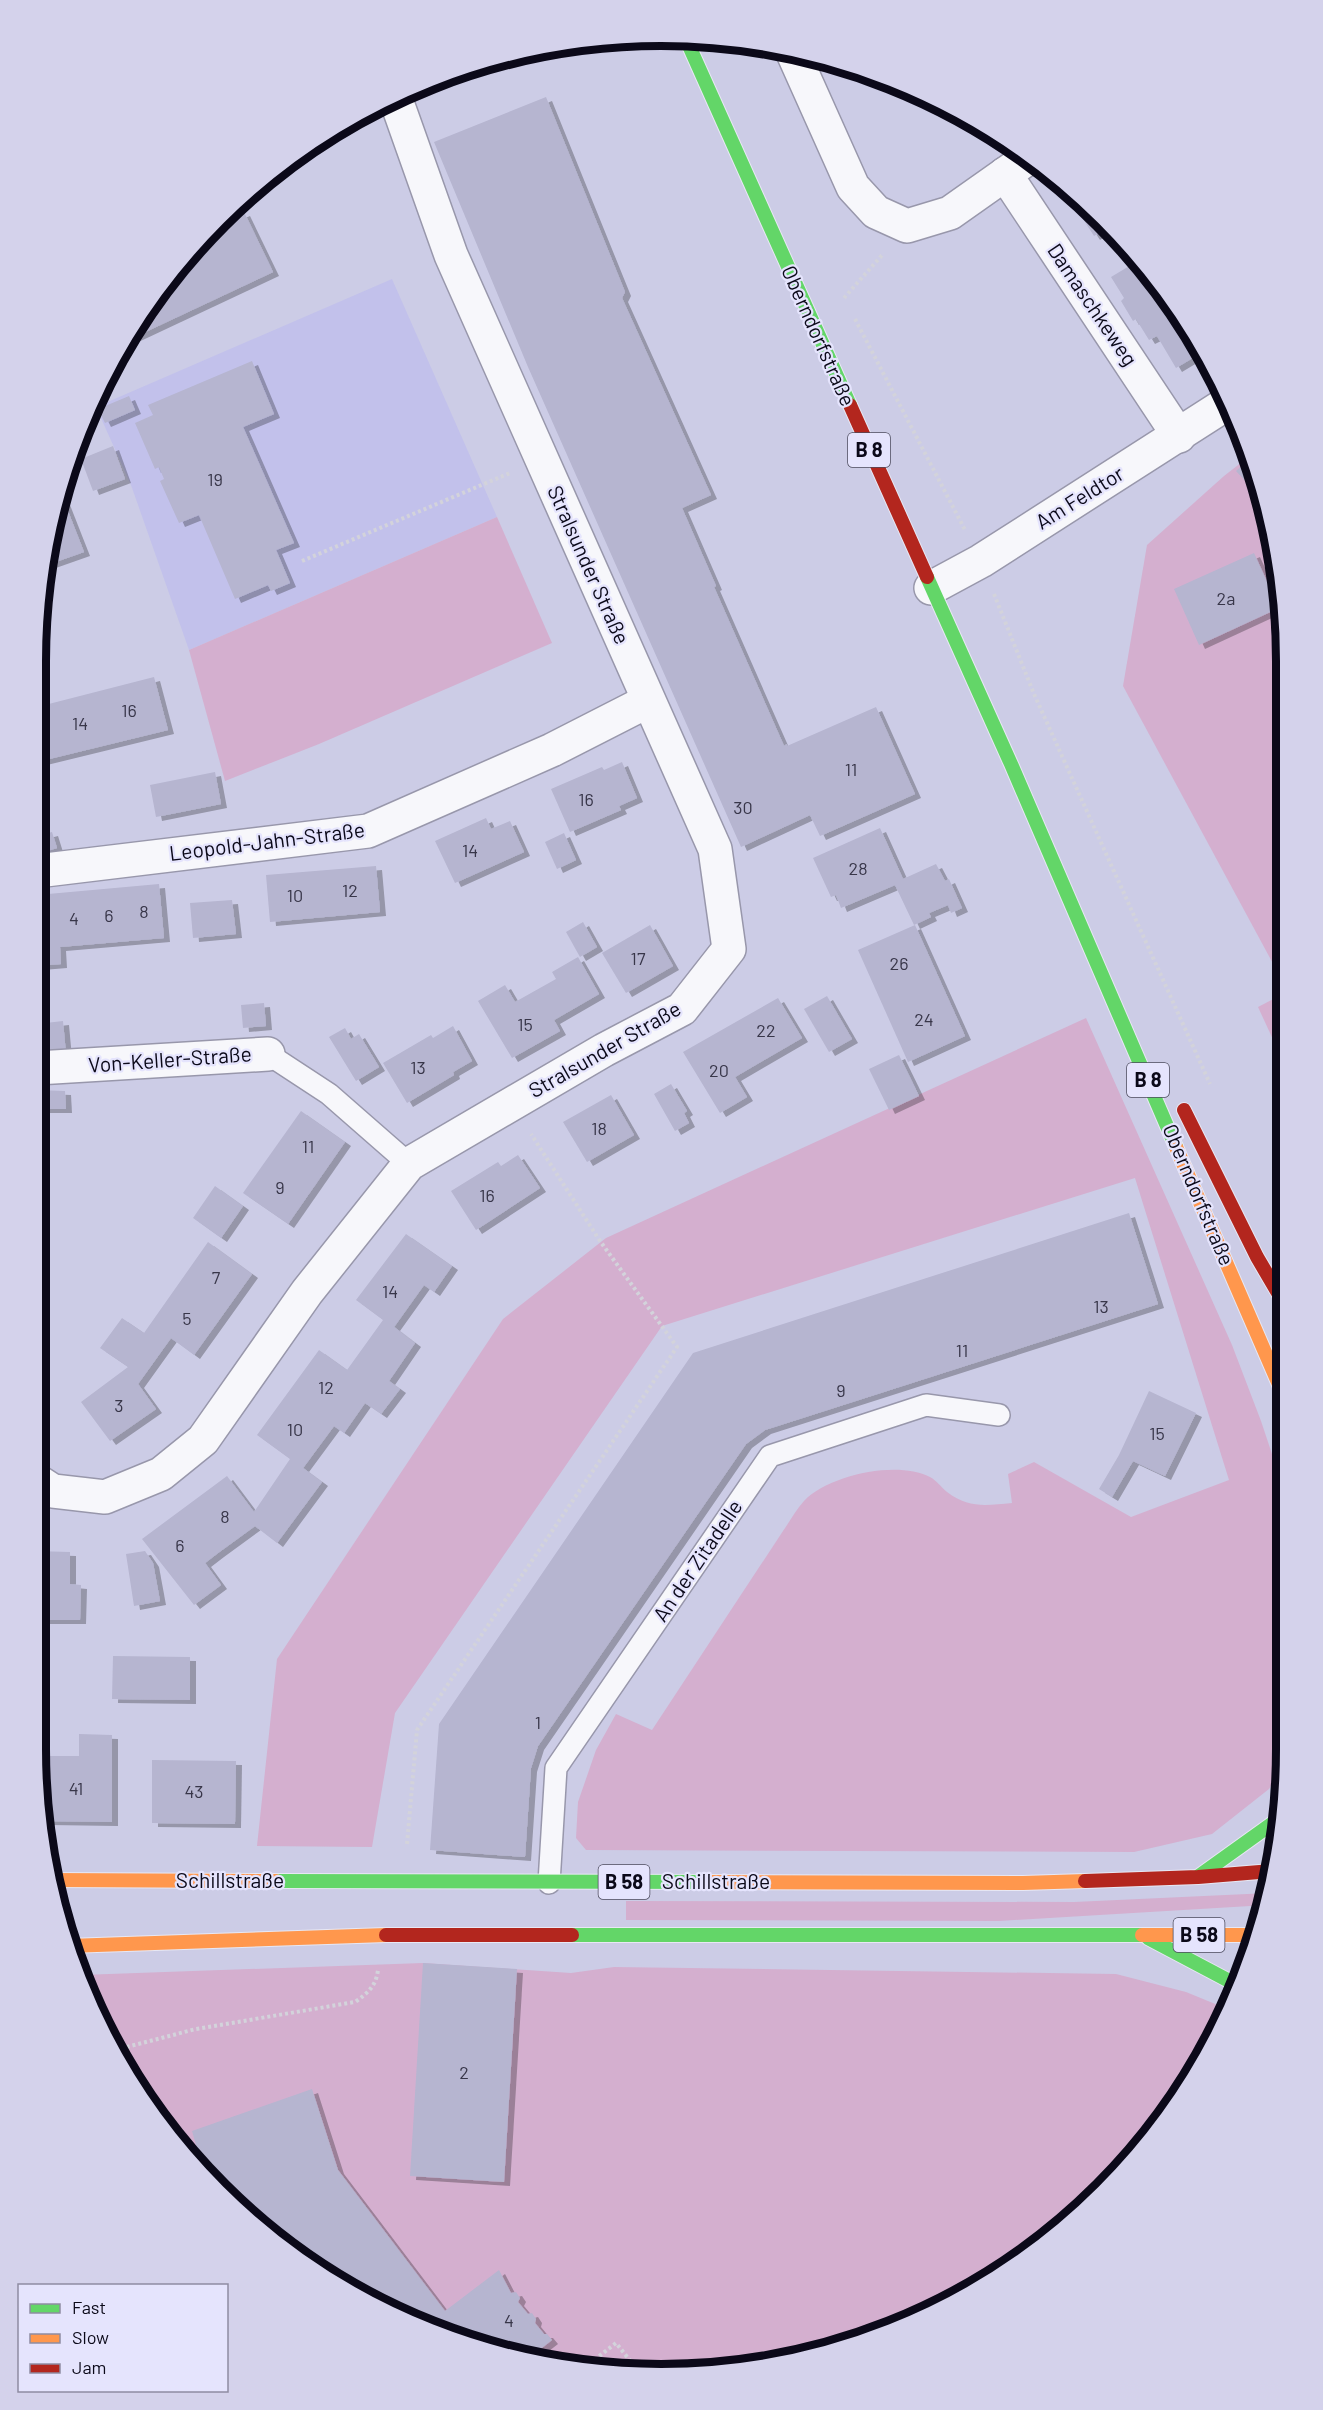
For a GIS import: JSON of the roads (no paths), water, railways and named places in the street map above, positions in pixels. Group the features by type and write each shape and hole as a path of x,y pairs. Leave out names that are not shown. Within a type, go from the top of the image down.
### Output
{"main road":[{"name":"Oberndorfstraße","path":"690,47 1011,764 1276,1377"},
{"name":"Oberndorfstraße","path":"1011,764 1123,989"},
{"name":"Oberndorfstraße","path":"1177,1096 1257,1257 1276,1289"},
{"path":"1198,1877 1271,1824"},
{"name":"Schillstraße","path":"61,1880 404,1882 548,1888 1023,1883 1198,1877 1264,1871"},
{"name":"B 58","path":"79,1946 547,1930 1247,1935"},
{"path":"1143,1935 1231,1982"}],"street":[{"name":"Damaschkeweg","path":"797,62 853,187 876,212 907,226 950,213 1016,166 1179,436"},
{"name":"Stralsunder Straße","path":"46,1486 53,1491 105,1497 161,1474 203,1440 307,1292 409,1164 604,1050 682,1009 729,949 715,849 451,255 398,106"},
{"name":"Am Feldtor","path":"931,588 981,561 1221,407"},
{"name":"Leopold-Jahn-Straße","path":"46,869 368,831 552,750 648,701"},
{"name":"Von-Keller-Straße","path":"46,1067 268,1054"}],"lane":[{"name":"Von-Keller-Straße","path":"268,1054 329,1094 409,1164"},
{"name":"An der Zitadelle","path":"548,1888 556,1768 770,1456 926,1405 999,1415"}]}
